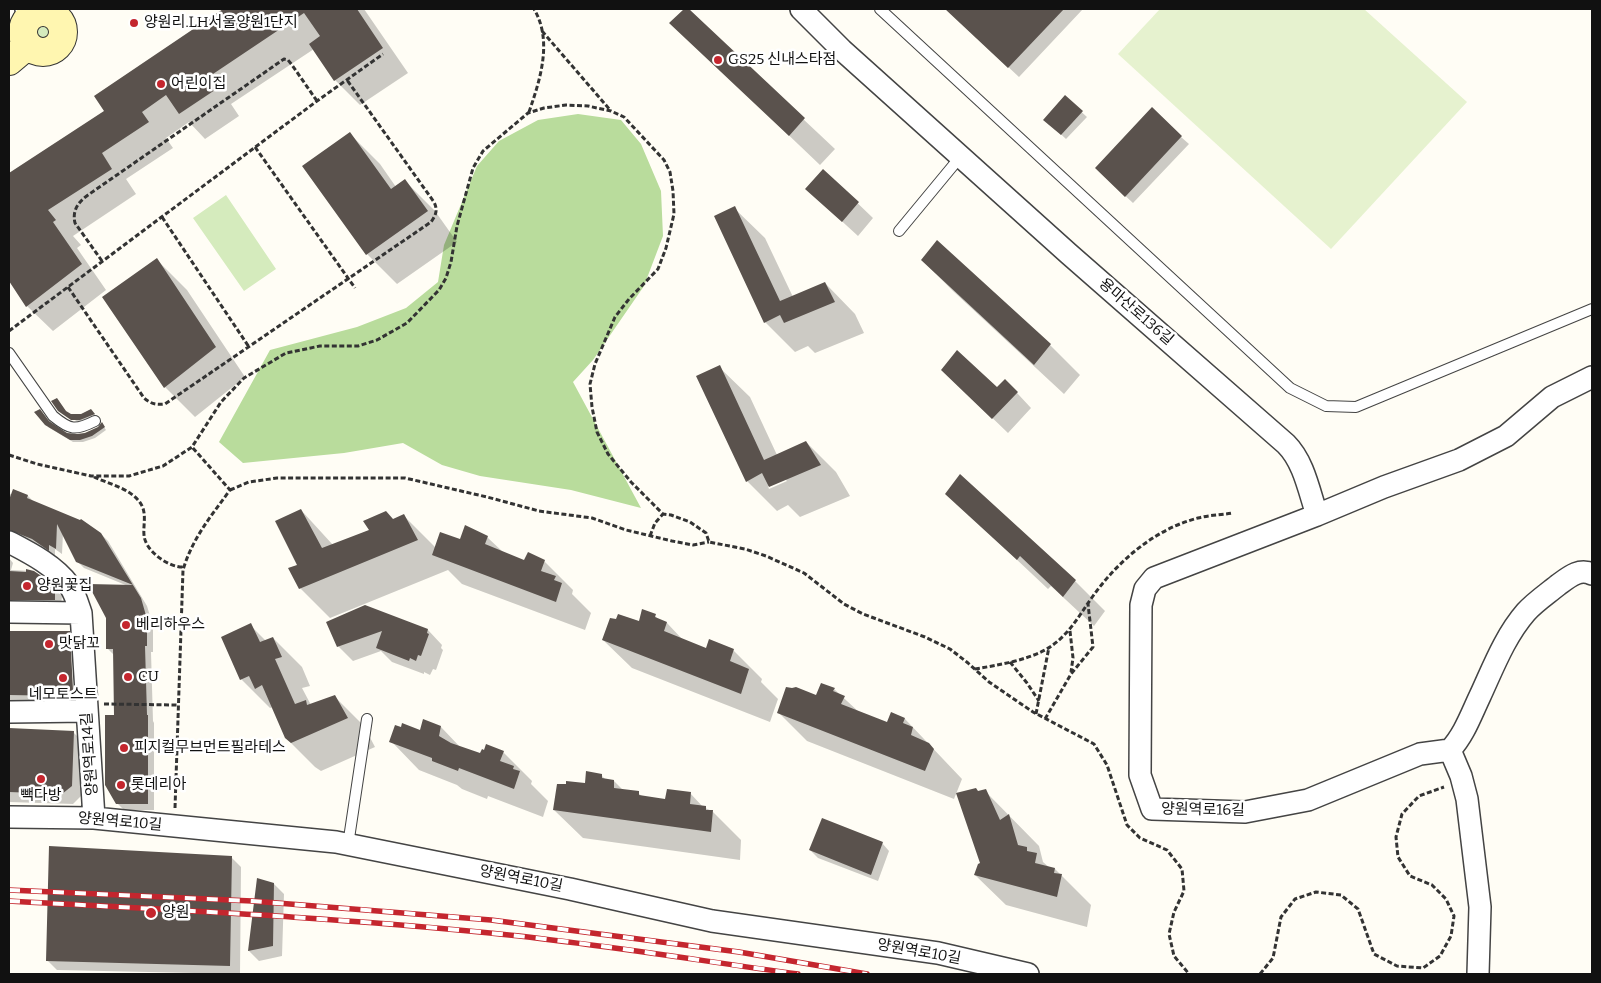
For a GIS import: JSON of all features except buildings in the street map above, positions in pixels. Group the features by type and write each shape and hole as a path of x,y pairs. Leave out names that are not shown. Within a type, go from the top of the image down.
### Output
{"street":[{"name":"용마산로136길","path":"801,9 842,50 1286,444 1299,461 1317,515"},
{"path":"27,11 69,15 63,27 63,34 58,46 46,52 33,50 18,53 27,11"},
{"path":"1317,515 1384,487 1459,460 1506,436 1552,397 1592,376"},
{"name":"양원역로16길","path":"1317,515 1154,578 1145,589 1141,605 1140,775 1152,809 1245,812 1308,800 1420,754 1450,750"},
{"path":"9,542 41,560 61,576 70,586 82,613 9,612"},
{"path":"1478,974 1480,907 1468,799 1450,750 1466,727 1509,636 1526,612 1548,593 1578,572 1586,571 1592,574"},
{"name":"양원역로14길","path":"82,613 94,818"},
{"path":"9,712 87,708"},
{"name":"양원역로10길","path":"9,817 94,818 336,842 570,889 712,921 938,953 1028,974"}],"lane":[{"path":"880,9 1290,388 1326,406 1356,407 1592,309"},
{"path":"899,231 961,156"},
{"path":"9,353 53,416 72,428 80,428 94,421"},
{"path":"348,845 367,719"}],"path":[{"path":"534,9 542,30 611,111"},
{"path":"528,113 542,68 542,30"},
{"path":"9,331 317,101 383,54"},
{"path":"102,261 74,223 74,212 81,200 284,59 288,60 292,65 317,101"},
{"path":"68,286 144,398 156,405 172,401 431,222 436,216 437,208 434,202 347,80"},
{"path":"91,476 129,476 163,466 192,446 221,402 244,378 286,353 320,346 358,346 377,340 407,323 439,290 446,278 451,262 457,226 473,168 483,151 528,113 544,108 566,105 588,106 611,111 624,117 664,160 672,181 674,214 666,248 658,269 629,299 615,317 595,364 590,384 596,432 608,454 631,482 663,514 690,522 706,534 708,542"},
{"path":"255,148 355,288"},
{"path":"162,216 249,348"},
{"path":"192,446 230,490"},
{"path":"9,455 37,464 91,476 127,492 136,498 144,511 144,536 148,546 162,561 170,566 184,567"},
{"path":"175,815 182,582 184,567 192,544 202,528 230,490 249,482 277,478 405,478 539,511 592,518 650,536 693,545 708,542 745,549 804,573 844,604 863,614 950,648 989,682 1036,714 1094,744 1107,765 1127,825 1140,838 1166,850 1182,869 1184,891 1174,912 1169,934 1174,956 1189,974"},
{"path":"975,669 1010,662 1045,650 1070,631 1088,603 1113,571 1137,549 1165,531 1198,518 1232,513"},
{"path":"650,536 655,523 663,514"},
{"path":"1045,719 1071,674 1093,647 1088,603"},
{"path":"1070,631 1071,674"},
{"path":"1036,714 1050,646"},
{"path":"1010,662 1039,701"},
{"path":"87,708 178,705"},
{"path":"1260,974 1273,958 1281,917 1295,899 1316,892 1341,895 1358,909 1374,954 1389,962 1397,966 1423,968 1440,956 1451,936 1454,916 1446,899 1432,885 1410,876 1398,857 1396,837 1402,814 1419,796 1452,784"}],"green space":[{"path":"1160,9 1364,9 1467,102 1331,249 1118,54"},
{"path":"44,19 53,23 57,32 53,41 44,45 35,41 31,32 35,23"},
{"path":"578,114 621,120 641,144 661,191 663,236 644,286 593,360 573,382 641,508 571,490 480,476 442,465 403,443 344,453 243,463 219,442 270,350 357,327 406,308 438,282 444,245 477,166 499,141 538,120"},
{"path":"226,195 276,269 244,291 193,218"}],"railway":[{"path":"9,890 252,901 491,920 739,952 867,974"},
{"path":"9,901 250,914 430,927 567,942 798,974"}],"place":[{"name":"양원리.LH서울양원1단지","path":"134,23"},
{"name":"GS25 신내스타점","path":"718,60"},
{"name":"어린이집","path":"161,84"},
{"name":"양원꽃집","path":"27,586"},
{"name":"베리하우스","path":"126,625"},
{"name":"맛닭꼬","path":"49,644"},
{"name":"CU","path":"128,677"},
{"name":"네모토스트","path":"63,678"},
{"name":"피지컬무브먼트필라테스","path":"124,748"},
{"name":"빽다방","path":"41,779"},
{"name":"롯데리아","path":"121,785"},
{"name":"양원","path":"151,913"}]}
